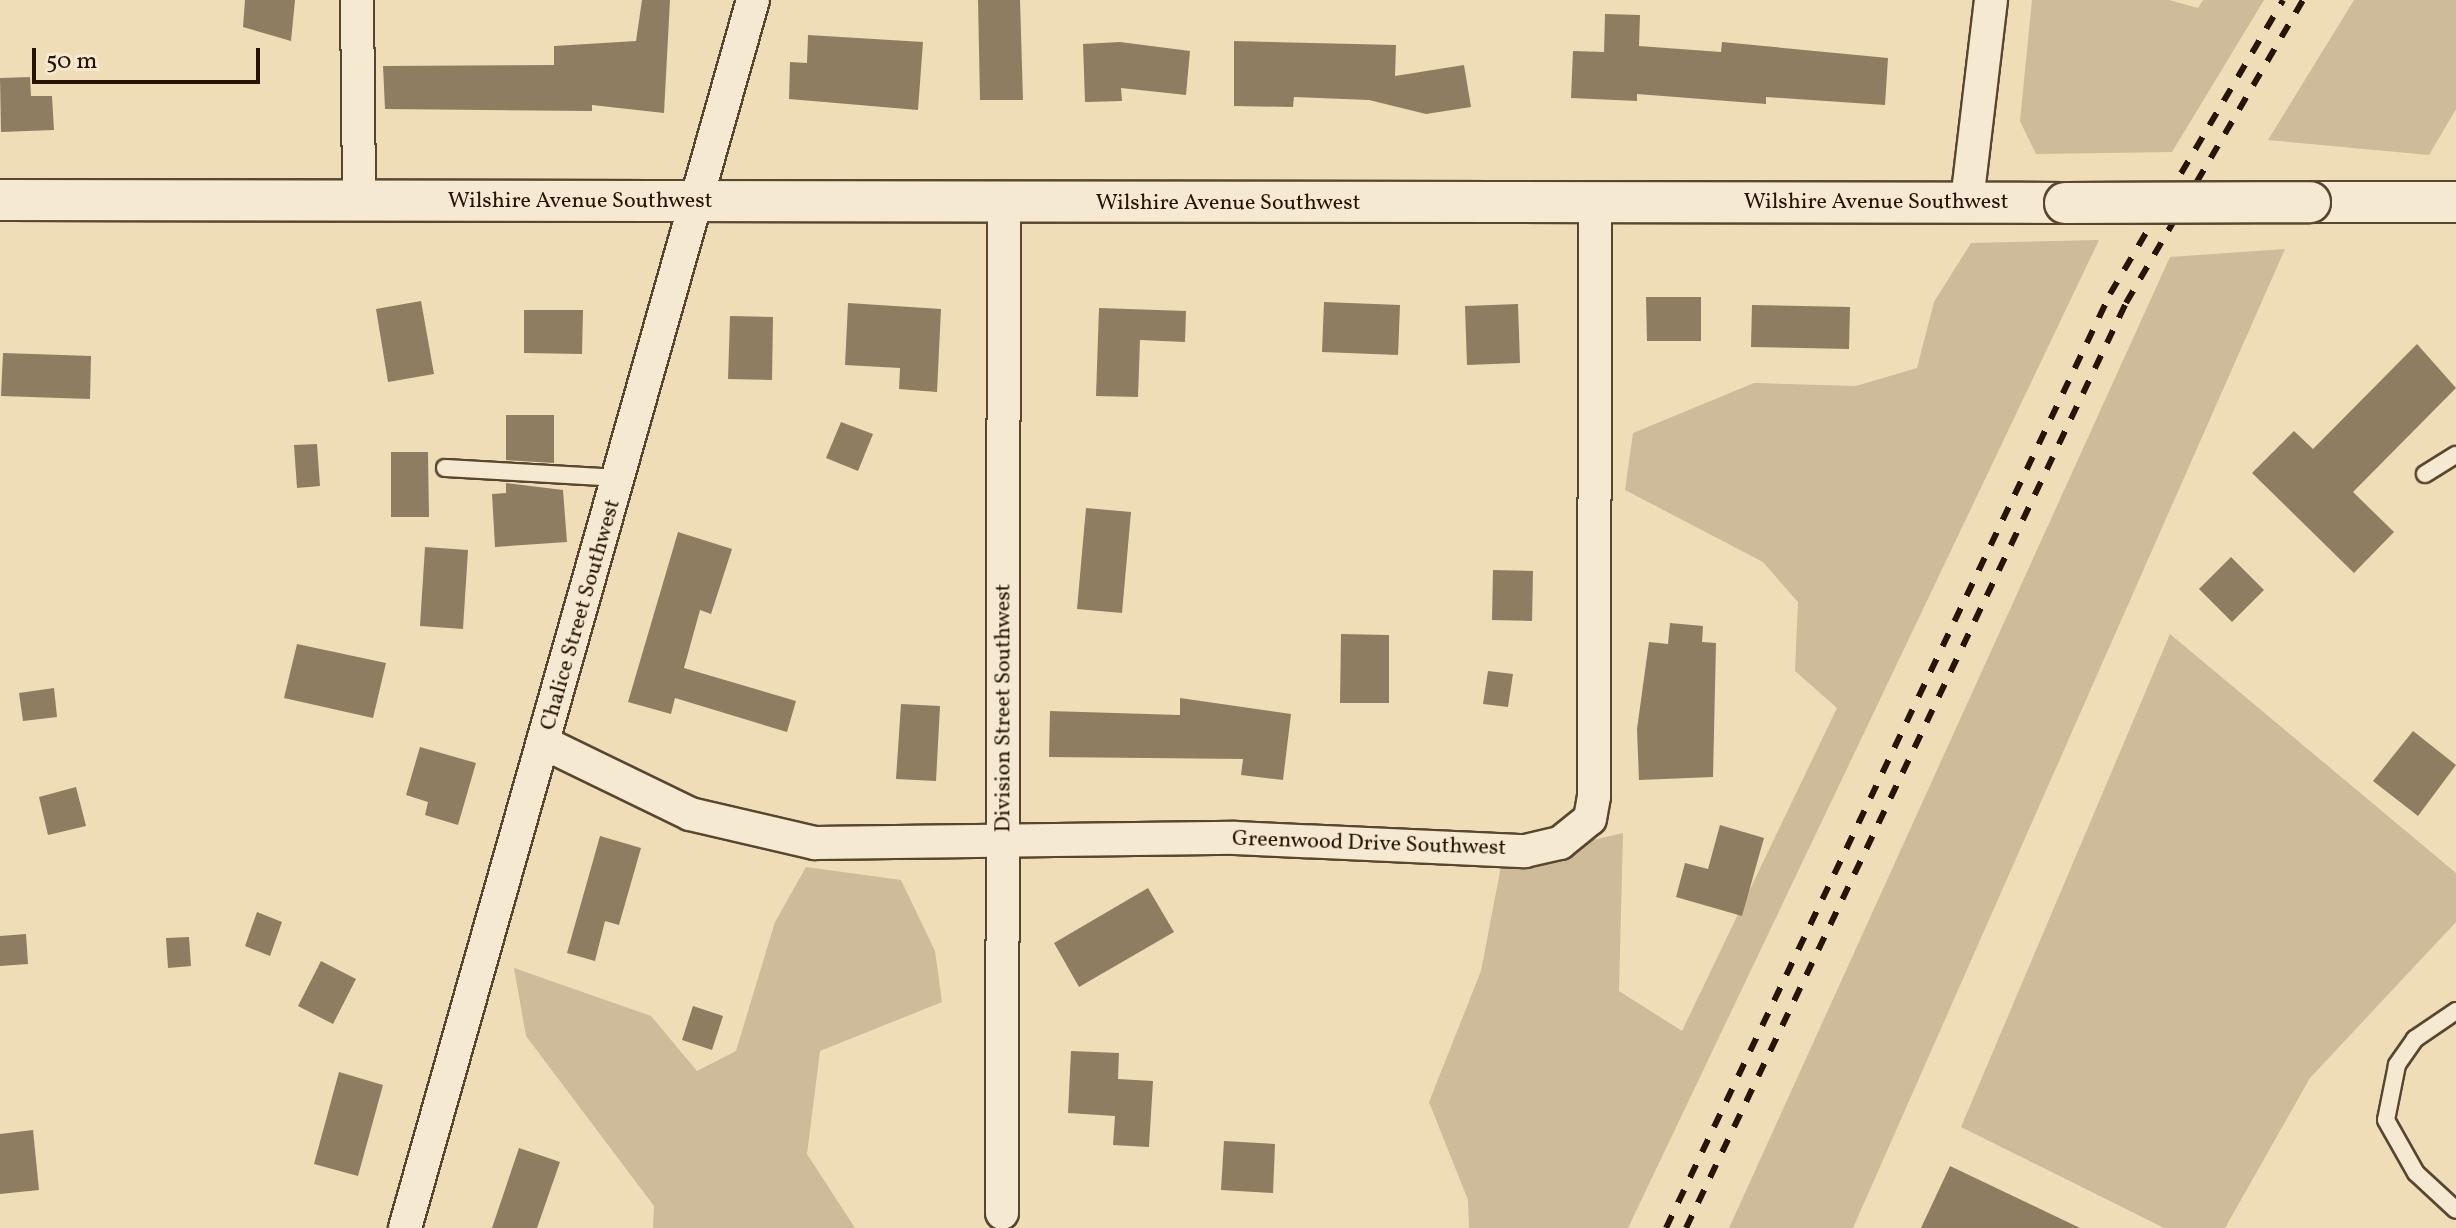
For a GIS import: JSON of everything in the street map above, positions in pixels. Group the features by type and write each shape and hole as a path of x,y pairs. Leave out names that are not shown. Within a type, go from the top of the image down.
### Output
{"street":[{"path":"357,0 359,201"},
{"name":"Chalice Street Southwest","path":"405,1228 699,203 753,0"},
{"path":"1967,201 1991,0"},
{"name":"Wilshire Avenue Southwest","path":"0,200 1595,205 1967,201 2456,202"},
{"name":"Division Street Southwest","path":"1002,1213 1004,203"},
{"name":"Greenwood Drive Southwest","path":"544,743 690,814 764,837 815,843 1235,838 1525,851 1560,843 1590,819 1595,205"}],"lane":[{"path":"2425,474 2456,455"},
{"path":"445,468 620,478"},
{"path":"2456,1011 2415,1039 2397,1065 2386,1120 2416,1173 2456,1210"}],"shaded area":[{"path":"2032,0 2169,0 2198,8 2203,0 2264,0 2172,152 2036,154 2020,121"},
{"path":"2354,0 2456,0 2456,109 2429,155 2268,140"},
{"path":"2099,240 1628,1228 1469,1228 1468,1200 1429,1102 1481,971 1502,861 1623,833 1619,991 1682,1031 1837,708 1795,671 1798,602 1763,562 1625,490 1633,433 1754,383 1856,386 1917,368 1934,302 1971,243"},
{"path":"2285,249 1853,1228 1729,1228 2170,257"},
{"path":"2170,634 2456,873 2456,922 2310,1078 2225,1228 2164,1228 1961,1127"},
{"path":"806,867 901,880 935,951 942,1002 820,1051 807,1154 855,1228 653,1228 654,1206 526,1036 514,968 651,1016 697,1071 736,1051 775,922"}],"building":[{"path":"245,0 295,0 291,41 243,27"},
{"path":"642,0 670,0 664,113 592,105 592,111 385,109 383,66 554,65 554,46 636,41"},
{"path":"978,0 1020,0 1023,100 980,100"},
{"path":"1605,14 1640,15 1639,46 1721,52 1722,42 1888,58 1885,105 1766,97 1766,104 1637,94 1637,101 1571,98 1573,51 1604,52"},
{"path":"808,35 923,42 918,110 789,99 790,62 807,63"},
{"path":"1234,41 1396,45 1395,76 1464,65 1471,107 1426,114 1369,100 1294,97 1293,107 1234,106"},
{"path":"1120,42 1190,51 1186,95 1121,88 1122,101 1085,102 1083,44"},
{"path":"30,77 31,96 52,96 54,130 1,132 0,78"},
{"path":"1646,297 1701,297 1701,341 1647,341"},
{"path":"421,301 434,374 388,382 376,309"},
{"path":"1324,302 1400,305 1398,355 1322,352"},
{"path":"848,303 941,309 937,392 899,389 900,368 845,365"},
{"path":"1518,304 1520,363 1467,365 1465,306"},
{"path":"1752,305 1850,307 1849,349 1751,347"},
{"path":"1099,308 1186,311 1185,342 1140,340 1138,397 1096,396"},
{"path":"524,310 583,310 582,354 524,353"},
{"path":"730,316 773,317 772,380 728,379"},
{"path":"2417,344 2456,388 2353,492 2394,532 2354,573 2252,473 2294,431 2313,449"},
{"path":"3,353 91,356 90,399 1,396"},
{"path":"506,415 554,415 554,463 506,460"},
{"path":"841,422 873,434 858,471 826,458"},
{"path":"317,444 320,486 297,488 294,445"},
{"path":"391,452 428,452 429,517 391,517"},
{"path":"506,483 563,490 567,542 495,547 492,494 506,493"},
{"path":"1086,508 1131,512 1122,613 1077,609"},
{"path":"678,532 732,549 711,614 700,610 684,668 796,701 787,732 675,698 671,714 628,702"},
{"path":"425,547 468,550 463,629 420,626"},
{"path":"2231,557 2264,590 2232,622 2199,589"},
{"path":"1493,570 1533,571 1532,621 1492,620"},
{"path":"1670,623 1703,626 1702,642 1716,643 1713,777 1639,780 1637,729 1649,642 1668,644"},
{"path":"1341,634 1389,635 1389,703 1340,703"},
{"path":"297,644 386,663 373,718 284,698"},
{"path":"1488,671 1513,674 1508,707 1483,704"},
{"path":"54,688 57,717 23,721 19,693"},
{"path":"1180,698 1291,714 1283,780 1241,775 1243,759 1049,757 1050,711 1180,715"},
{"path":"901,704 940,706 936,781 896,779"},
{"path":"2413,731 2456,765 2418,816 2373,781"},
{"path":"420,747 476,763 458,825 425,815 428,802 406,795"},
{"path":"76,787 86,826 48,835 39,797"},
{"path":"1720,825 1764,838 1742,916 1676,897 1685,863 1708,869"},
{"path":"600,836 641,848 619,925 605,921 595,961 567,953"},
{"path":"1148,888 1174,932 1079,987 1054,943"},
{"path":"257,912 282,922 270,956 245,946"},
{"path":"26,934 28,964 0,966 0,936"},
{"path":"189,937 191,966 168,968 166,938"},
{"path":"321,961 356,979 333,1024 298,1006"},
{"path":"693,1006 723,1016 712,1050 682,1040"},
{"path":"1071,1051 1119,1053 1118,1079 1153,1081 1149,1147 1113,1145 1115,1116 1068,1113"},
{"path":"339,1072 383,1085 358,1176 314,1164"},
{"path":"33,1130 39,1190 0,1194 0,1134"},
{"path":"1224,1141 1275,1144 1273,1193 1221,1190"},
{"path":"519,1148 560,1162 537,1228 492,1228"},
{"path":"1950,1166 2080,1228 1921,1228"}],"railway":[{"path":"1666,1228 2110,294 2283,0"},
{"path":"1686,1228 2126,303 2303,0"}]}
